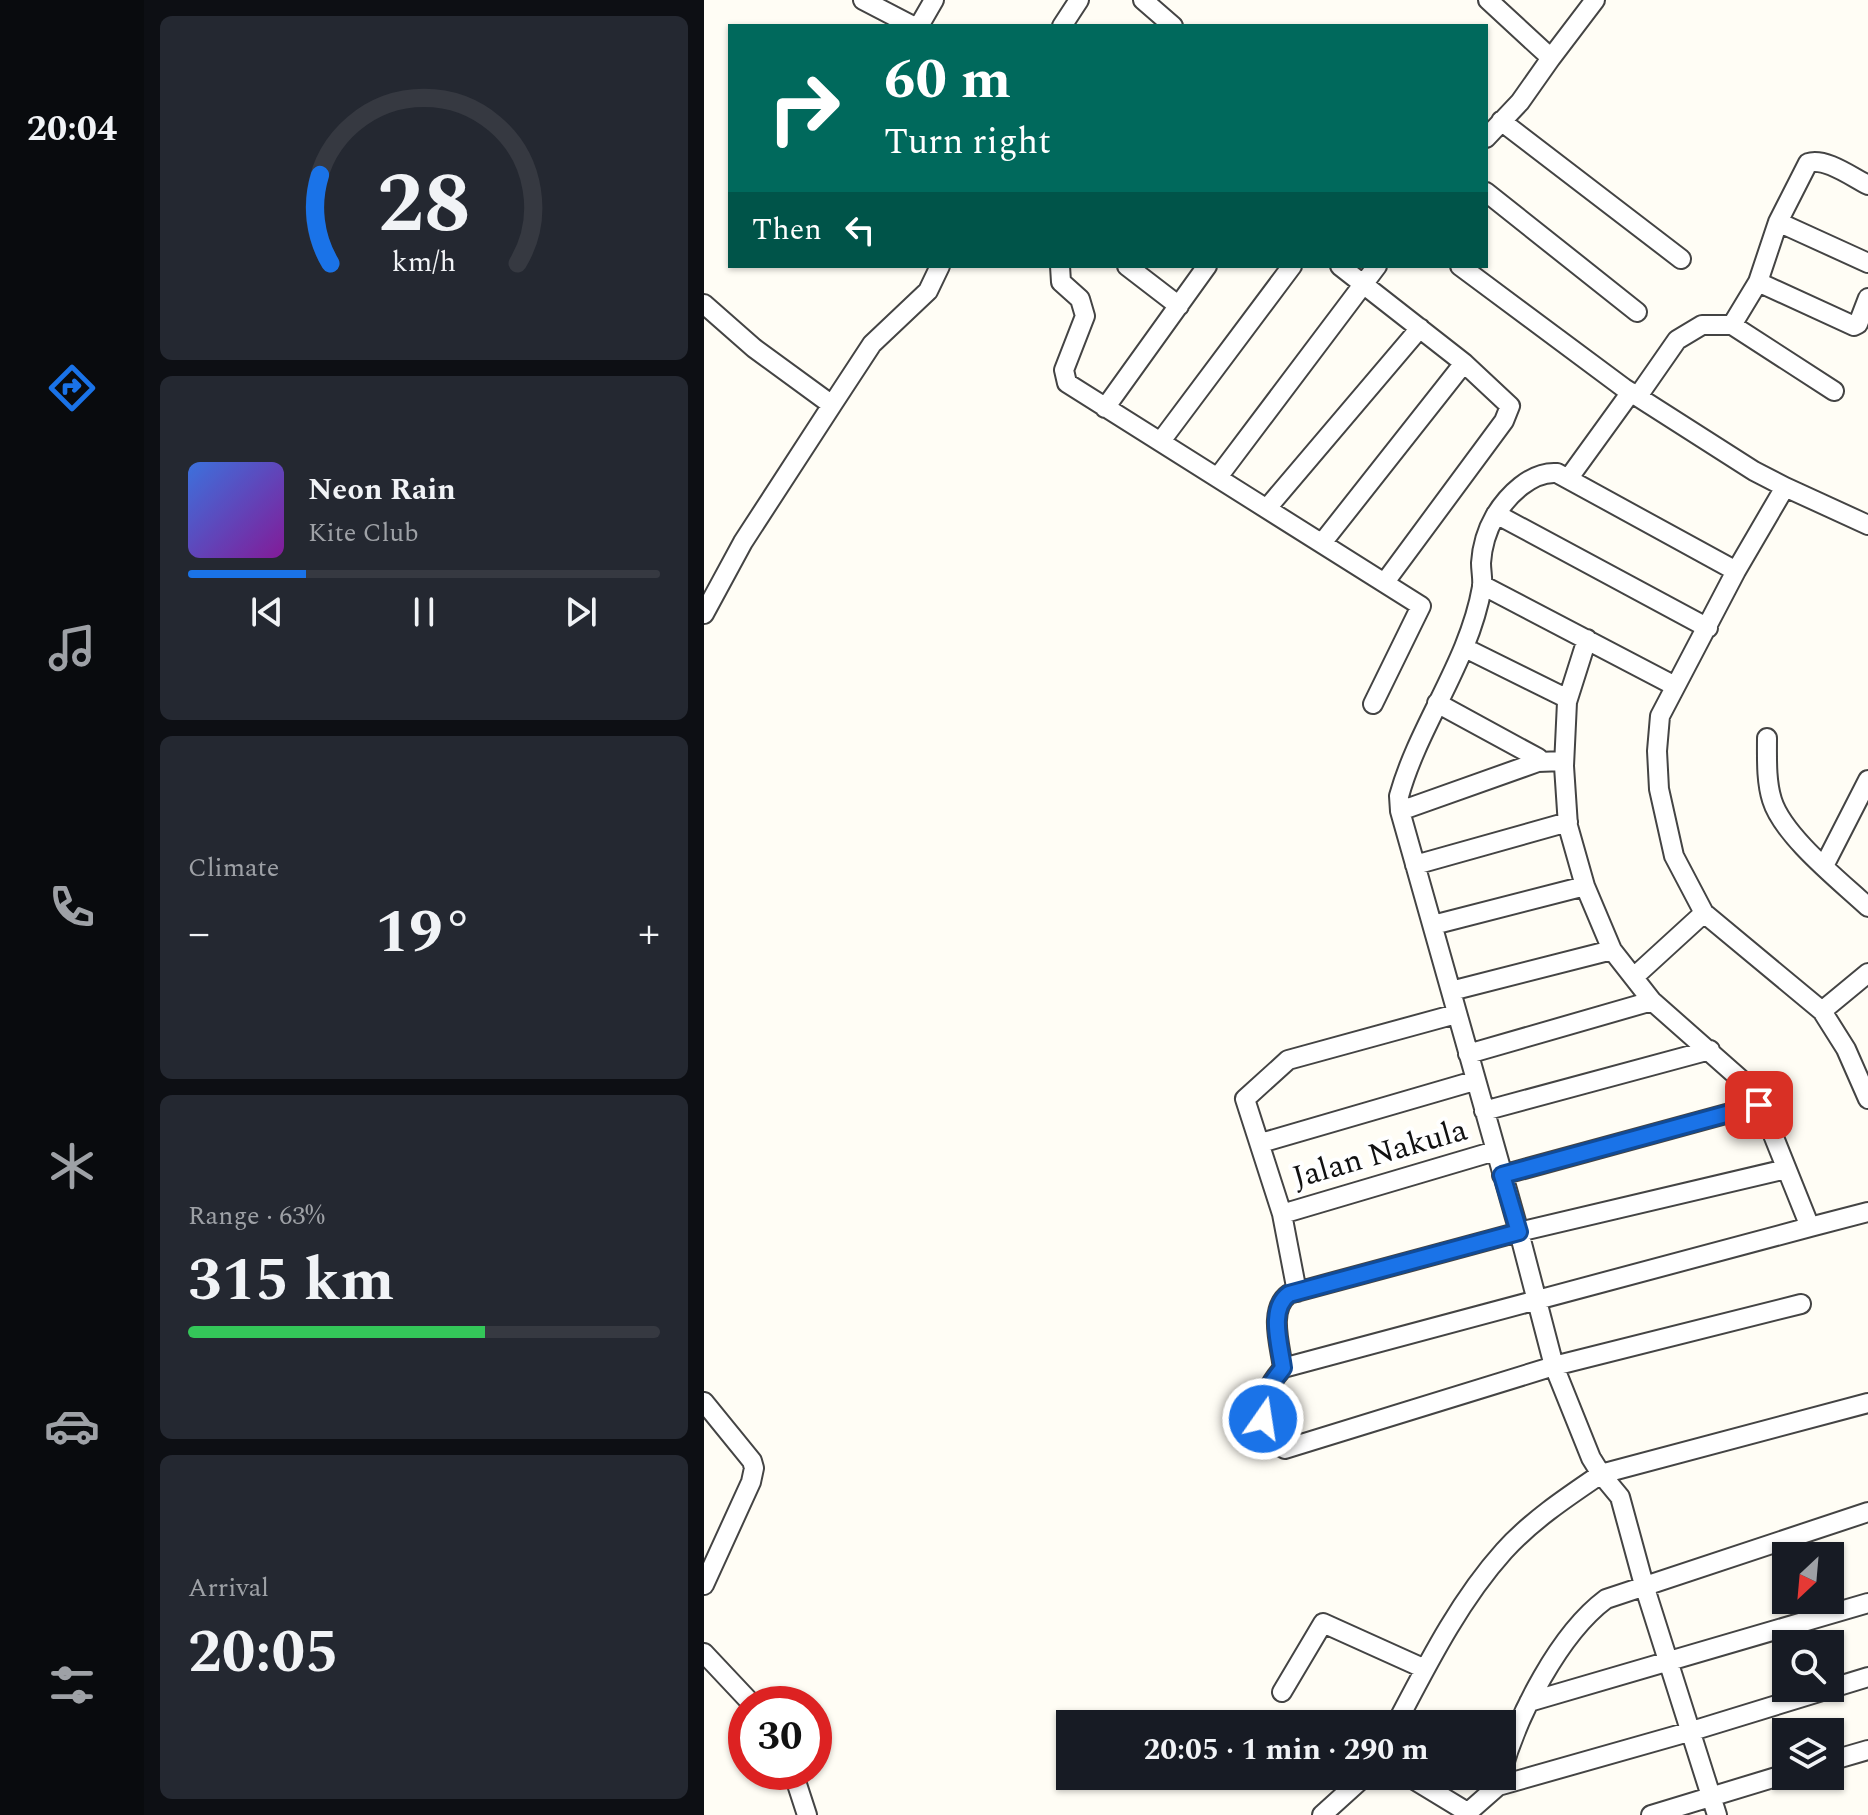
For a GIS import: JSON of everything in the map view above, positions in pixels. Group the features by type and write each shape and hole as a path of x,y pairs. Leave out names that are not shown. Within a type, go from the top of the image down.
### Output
{"street":[{"path":"863,0 909,24"},
{"path":"920,24 934,0"},
{"path":"1063,24 1079,0"},
{"path":"1143,0 1171,24"},
{"path":"1488,0 1551,58"},
{"path":"1488,136 1520,102 1595,0"},
{"path":"1501,121 1681,259"},
{"path":"1732,325 1758,282 1778,222 1810,161 1839,170 1868,185"},
{"path":"1488,194 1637,312"},
{"path":"1778,222 1868,263"},
{"path":"704,614 743,542 872,344 928,291 939,268"},
{"path":"1060,268 1061,282 1080,299 1085,316 1064,370 1067,383 1421,606 1373,704"},
{"path":"1130,268 1179,306"},
{"path":"1105,408 1206,268"},
{"path":"1161,441 1291,268"},
{"path":"1342,268 1464,363 1504,397 1510,406 1507,415 1385,582"},
{"path":"1218,477 1375,268"},
{"path":"1463,268 1631,392 1754,471 1868,525"},
{"path":"1758,282 1854,326 1858,324 1868,298"},
{"path":"704,304 754,348 832,405"},
{"path":"1568,479 1631,392 1677,340 1702,325 1732,325 1834,391"},
{"path":"1268,507 1420,328"},
{"path":"1322,543 1464,363"},
{"path":"1717,1815 1718,1794 1692,1731 1644,1585 1620,1497 1591,1458 1554,1366 1400,811 1399,796 1437,703 1465,648 1482,585 1482,554 1496,514 1511,495 1542,474 1557,473 1736,571"},
{"path":"1785,487 1736,571 1660,716 1657,751 1659,789 1674,856 1704,913 1822,1011 1846,1049 1868,1099"},
{"path":"1496,514 1708,628"},
{"path":"1482,585 1675,686"},
{"path":"1587,639 1568,699 1564,761 1568,822 1585,886 1612,950 1652,1001 1746,1084 1759,1105 1810,1227"},
{"path":"1465,648 1568,699"},
{"path":"1437,703 1538,758 1538,762"},
{"path":"1767,738 1769,790 1777,814 1824,866 1868,907"},
{"path":"1400,811 1538,762 1564,761"},
{"path":"1824,866 1868,780"},
{"path":"1415,865 1568,822"},
{"path":"1433,925 1585,886"},
{"path":"1634,977 1704,913"},
{"path":"1451,991 1612,950"},
{"path":"1822,1011 1868,973"},
{"path":"1468,1054 1652,1001"},
{"path":"1297,1292 1282,1214 1245,1099 1288,1060 1456,1014"},
{"path":"1484,1111 1710,1050"},
{"path":"1261,1143 1474,1081"},
{"path":"1502,1175 1759,1105"},
{"name":"Jalan Nakula","path":"1282,1214 1495,1151"},
{"path":"1283,1368 1277,1314 1282,1299 1297,1292 1519,1232 1786,1169"},
{"path":"1801,1304 1554,1366 1285,1449 1272,1440 1263,1419 1267,1389 1283,1368 1868,1212"},
{"path":"704,1402 752,1461 754,1468 751,1482 704,1585"},
{"path":"1403,1710 1425,1669 1484,1575 1529,1527 1601,1474 1868,1403"},
{"path":"1516,1731 1529,1702 1575,1628 1589,1611 1606,1599 1868,1512"},
{"path":"1529,1702 1868,1603"},
{"path":"1282,1692 1323,1623 1425,1669"},
{"path":"704,1653 735,1686"},
{"path":"1516,1774 1692,1731 1868,1677"},
{"path":"1844,1757 1868,1750"},
{"path":"1651,1815 1772,1778"},
{"path":"799,1790 807,1815"},
{"path":"1322,1815 1350,1790"},
{"path":"1430,1790 1467,1814 1489,1790"}],"route":[{"path":"1263,1419 1267,1389 1283,1368 1277,1314 1282,1299 1289,1294 1519,1232 1502,1175 1759,1105"}]}
